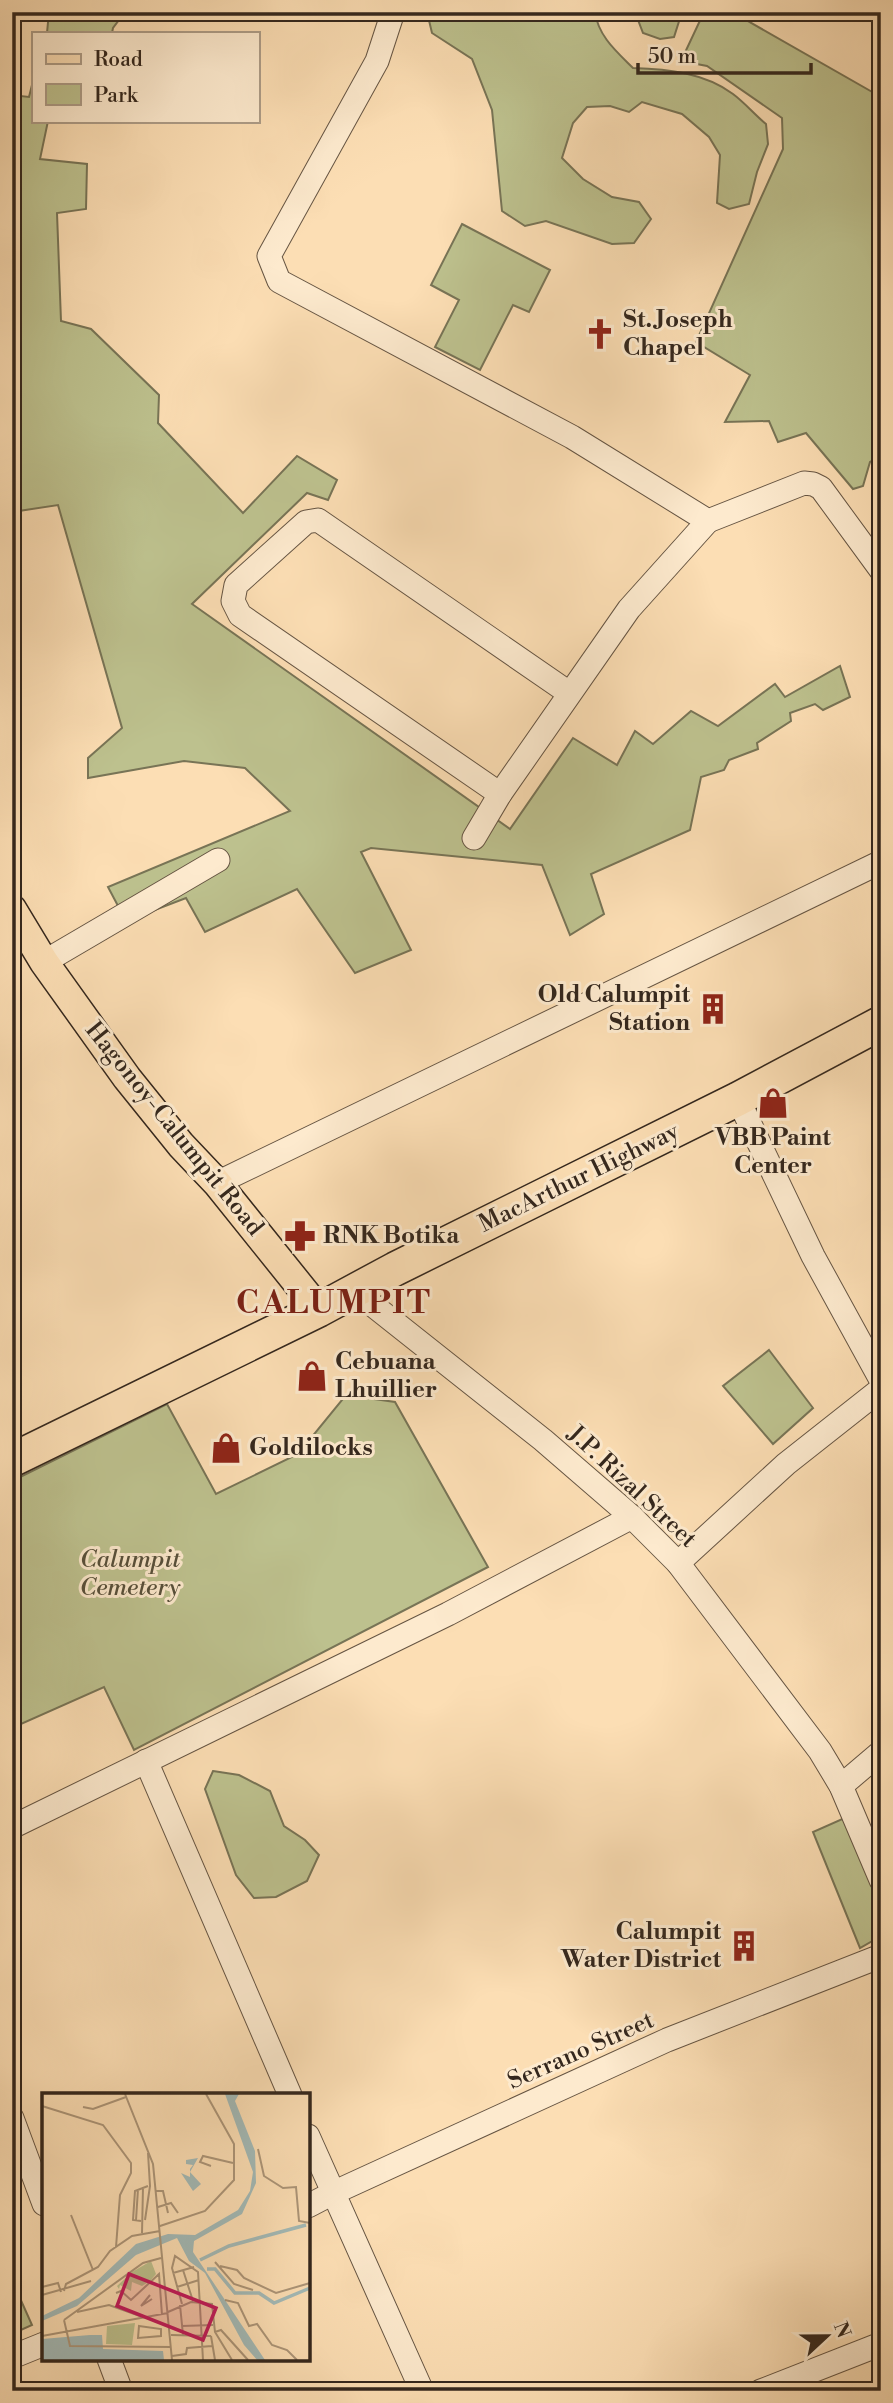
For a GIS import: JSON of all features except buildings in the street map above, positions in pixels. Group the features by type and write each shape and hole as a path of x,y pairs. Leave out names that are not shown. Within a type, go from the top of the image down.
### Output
{"highway":[{"name":"MacArthur Highway","path":"12,1460 319,1310 738,1099 881,1023"}],"main road":[{"name":"Hagonoy-Calumpit Road","path":"12,909 44,962 127,1078 217,1183 319,1310"}],"street":[{"path":"393,12 377,61 269,256 279,281 572,437 708,521"},
{"path":"474,838 500,794 628,609 708,521 804,483 813,484 821,488 881,570"},
{"path":"500,794 240,615 233,601 236,585 306,522 318,520 569,693"},
{"path":"44,962 218,860"},
{"path":"217,1183 881,862"},
{"path":"738,1099 813,1256 881,1380"},
{"name":"J.P. Rizal Street","path":"355,1291 543,1440 632,1517 678,1563 820,1751 841,1786 881,1880"},
{"path":"678,1563 786,1464 881,1389"},
{"path":"12,1827 493,1591 632,1517"},
{"path":"841,1786 881,1752"},
{"path":"146,1762 289,2093"},
{"name":"Serrano Street","path":"310,2205 667,2040 881,1956"},
{"path":"12,2118 42,2199"},
{"path":"310,2141 422,2391"},
{"path":"761,2391 881,2344"},
{"path":"12,2357 42,2345"},
{"path":"110,2361 121,2391"}],"green space":[{"path":"49,12 125,12 112,32 47,32"},
{"path":"427,12 595,12 604,36 633,68 686,74 722,87 766,124 768,144 749,204 729,209 717,203 720,155 709,137 682,114 642,102 629,112 610,106 587,107 573,123 562,158 583,179 612,197 639,202 651,219 634,243 612,244 546,221 525,226 502,211 492,110 472,59 432,33"},
{"path":"635,12 682,12 674,37 660,39 643,33"},
{"path":"704,12 732,12 881,97 881,456 870,462 863,486 853,489 806,433 778,442 769,421 725,422 750,375 696,342 783,149 782,118 707,66 681,61"},
{"path":"32,85 32,122 48,122 40,159 87,164 86,209 57,213 61,321 91,329 159,395 158,423 243,513 297,456 337,480 328,500 307,493 192,604 510,829 573,738 617,765 635,731 653,744 691,711 718,726 775,684 785,697 840,666 850,697 823,710 815,704 790,713 791,721 757,743 758,749 729,760 724,770 701,777 690,830 591,874 604,914 570,935 542,865 371,848 361,852 411,950 355,973 297,889 205,932 186,898 126,921 108,887 290,811 245,768 184,761 88,778 88,758 122,728 58,505 12,512 12,95 29,97"},
{"path":"462,224 550,270 529,312 513,305 480,370 435,347 459,300 431,285"},
{"path":"769,1350 813,1408 773,1444 723,1386"},
{"name":"Calumpit Cemetery","path":"346,1395 395,1402 488,1567 134,1750 104,1687 12,1728 12,1481 167,1404 216,1494 298,1454"},
{"path":"213,1771 239,1775 270,1791 284,1826 305,1840 319,1855 307,1881 276,1897 254,1898 236,1875 205,1789"},
{"path":"849,1816 881,1889 881,1936 860,1948 813,1832"},
{"path":"15,2287 32,2325 12,2334 12,2288"}],"place":[{"name":"St. Joseph Chapel","path":"600,334"},
{"name":"Old Calumpit Station","path":"713,1009"},
{"name":"VBB Paint Center","path":"773,1103"},
{"name":"RNK Botika","path":"300,1236"},
{"name":"Cebuana Lhuillier","path":"312,1376"},
{"name":"Goldilocks","path":"226,1448"},
{"name":"Calumpit Water District","path":"744,1946"}],"district":[{"name":"CALUMPIT","path":"334,1303"}]}
